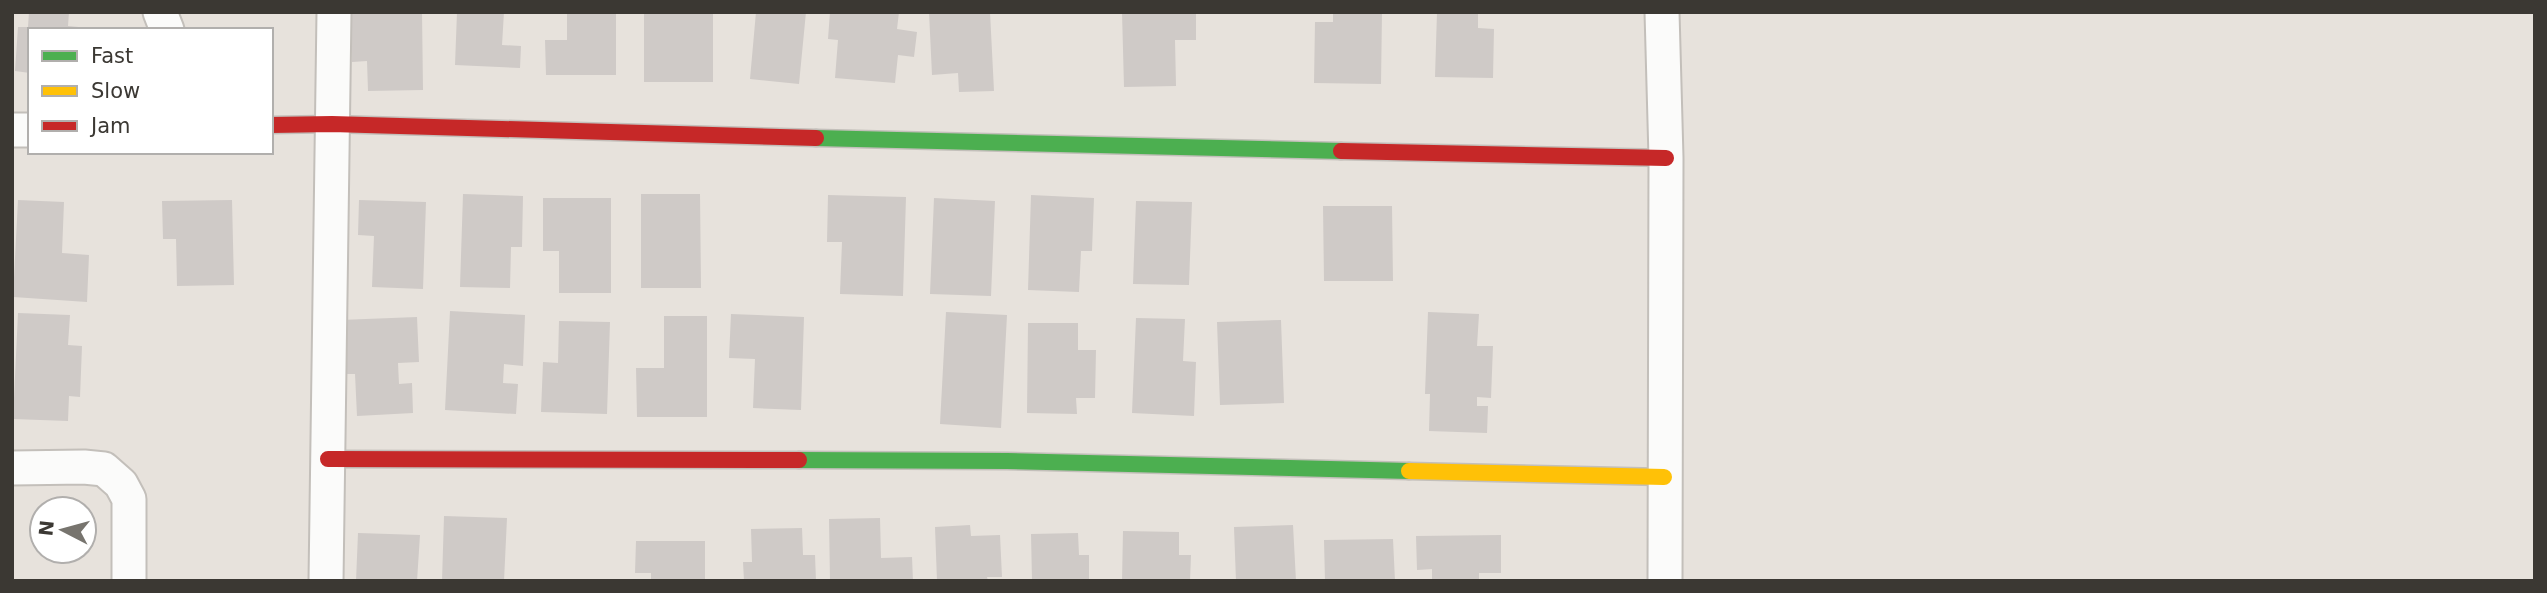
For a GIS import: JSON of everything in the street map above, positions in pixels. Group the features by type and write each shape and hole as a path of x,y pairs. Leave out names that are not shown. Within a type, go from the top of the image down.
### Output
{"street":[{"path":"326,581 334,12"},
{"path":"1662,12 1666,158 1665,581"},
{"path":"273,125 332,124 797,138 1666,158"},
{"path":"328,459 1021,461 1664,477"},
{"path":"12,468 104,469 121,484 130,499 129,581"}],"building":[{"path":"29,12 69,12 68,26 89,28 28,28 28,73 15,71 18,27 28,27"},
{"path":"422,12 423,90 368,91 367,61 352,62 351,13"},
{"path":"457,12 504,12 502,45 521,46 520,68 455,65"},
{"path":"567,12 616,12 616,75 546,75 545,40 567,40"},
{"path":"644,12 713,12 713,82 644,82"},
{"path":"756,12 806,12 799,84 750,79"},
{"path":"830,12 899,12 897,29 917,32 914,57 898,55 895,83 835,78 838,40 828,39"},
{"path":"929,12 990,12 994,91 959,92 958,73 932,75"},
{"path":"1122,12 1196,12 1196,40 1175,40 1176,86 1124,87"},
{"path":"1333,12 1382,12 1381,84 1314,83 1315,22 1333,22"},
{"path":"1437,12 1478,12 1478,28 1494,29 1493,78 1435,77"},
{"path":"463,194 523,196 522,247 511,247 510,288 460,287"},
{"path":"641,194 700,194 701,288 641,288"},
{"path":"828,195 906,197 903,296 840,294 842,242 827,242"},
{"path":"1031,195 1094,198 1092,251 1081,251 1079,292 1028,290"},
{"path":"543,198 611,198 611,293 559,293 559,251 543,251"},
{"path":"934,198 995,201 991,296 930,294"},
{"path":"18,200 64,202 62,253 89,255 87,302 13,297"},
{"path":"232,200 234,285 177,286 176,239 163,239 162,201"},
{"path":"359,200 426,202 423,289 372,287 374,236 358,235"},
{"path":"1136,201 1192,202 1189,285 1133,284"},
{"path":"1323,206 1392,206 1393,281 1324,281"},
{"path":"450,311 525,315 523,366 504,364 503,383 518,384 516,414 445,410"},
{"path":"946,312 1007,315 1001,428 940,424"},
{"path":"1428,312 1479,314 1477,346 1493,346 1491,398 1477,397 1477,406 1488,406 1487,433 1429,431 1430,394 1425,394"},
{"path":"18,313 70,315 68,345 82,346 80,397 69,396 68,421 13,419"},
{"path":"731,314 804,317 801,410 753,408 755,359 729,358"},
{"path":"664,316 707,316 707,417 637,417 636,368 664,368"},
{"path":"417,317 419,362 398,363 399,384 412,383 413,413 357,416 355,374 343,374 340,320"},
{"path":"1136,318 1185,319 1183,361 1196,362 1194,416 1132,413"},
{"path":"1281,320 1284,403 1220,405 1217,322"},
{"path":"559,321 610,322 607,414 541,412 543,362 558,363"},
{"path":"1028,323 1078,323 1078,350 1096,350 1095,398 1076,398 1077,414 1027,413"},
{"path":"444,516 507,518 504,581 442,581"},
{"path":"880,518 881,558 912,557 913,581 830,581 829,519"},
{"path":"970,525 971,536 1000,535 1002,577 987,577 988,581 937,581 935,527"},
{"path":"1293,525 1296,581 1236,581 1234,527"},
{"path":"802,528 803,555 815,555 816,581 744,581 743,562 752,562 751,529"},
{"path":"1123,531 1179,532 1179,555 1191,555 1190,581 1122,581"},
{"path":"358,533 420,535 417,581 356,581"},
{"path":"1078,533 1079,555 1089,555 1089,581 1032,581 1031,534"},
{"path":"1501,535 1501,573 1479,573 1479,581 1432,581 1432,569 1417,570 1416,536"},
{"path":"1393,539 1395,581 1325,581 1324,540"},
{"path":"636,541 705,541 705,581 651,581 651,573 635,573"}],"traffic: fast":[{"path":"816,138 1341,151"},
{"path":"799,460 1007,461 1409,471"}],"traffic: slow":[{"path":"1409,471 1664,477"}],"traffic: jam":[{"path":"273,125 332,124 816,138"},
{"path":"1341,151 1666,158"},
{"path":"328,459 799,460"}]}
